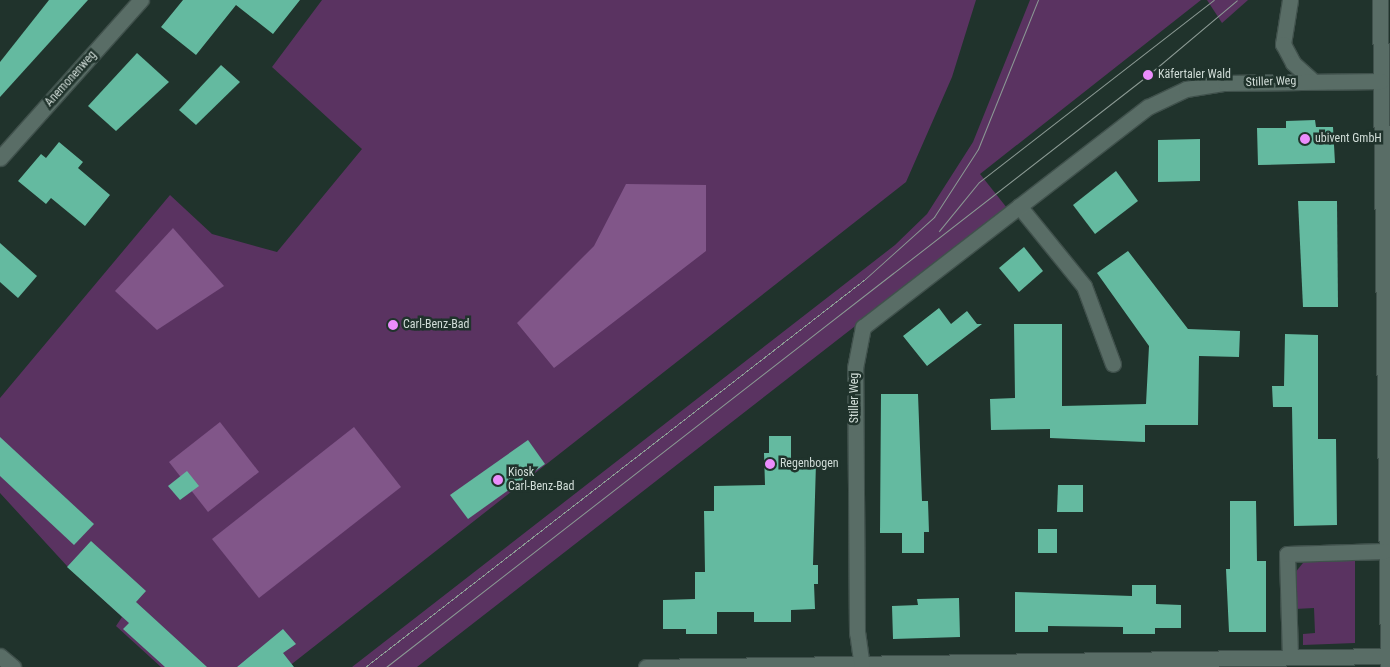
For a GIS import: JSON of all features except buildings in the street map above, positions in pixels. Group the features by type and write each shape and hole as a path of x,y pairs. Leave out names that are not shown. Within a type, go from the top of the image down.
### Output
{"street":[{"name":"Anemonenweg","path":"0,158 142,0"},
{"path":"1290,0 1283,44 1292,63 1312,80"},
{"path":"646,667 1086,664 1290,656 1388,662 1385,551 1380,0"},
{"name":"Stiller Weg","path":"862,665 857,633 855,368 863,326 1148,107 1186,89 1312,80 1381,81"},
{"path":"1020,206 1084,286 1113,364"},
{"path":"1290,656 1287,554 1385,551"},
{"path":"0,656 13,667"}],"shaded area":[{"name":"Carl-Benz-Bad","path":"322,0 976,0 952,77 906,182 288,667 161,667 116,626 122,617 67,566 0,493 0,398 170,195 212,234 277,252 362,149 272,67"},
{"path":"1030,0 1201,0 980,174 1007,208 417,667 352,667 895,245 927,214 973,142"},
{"path":"1207,0 1248,0 1222,23"},
{"path":"626,184 706,185 706,251 554,368 517,323 594,246"},
{"path":"173,228 224,286 157,330 115,291"},
{"path":"220,422 259,472 208,512 169,462"},
{"path":"354,427 401,487 259,598 212,539"},
{"path":"1307,558 1355,558 1355,643 1303,645 1303,634 1315,633 1314,608 1295,609 1294,574"}],"tram line":[{"path":"365,667 865,279 934,217 978,149 1038,0"},
{"path":"939,231 979,182 1214,0"},
{"path":"386,667 1148,75 1237,0"}],"place":[{"name":"Käfertaler Wald","path":"1148,75"},
{"name":"ubivent GmbH","path":"1305,139"},
{"name":"Carl-Benz-Bad","path":"393,325"},
{"name":"Regenbogen","path":"770,464"},
{"name":"Kiosk Carl-Benz-Bad","path":"498,480"}]}
